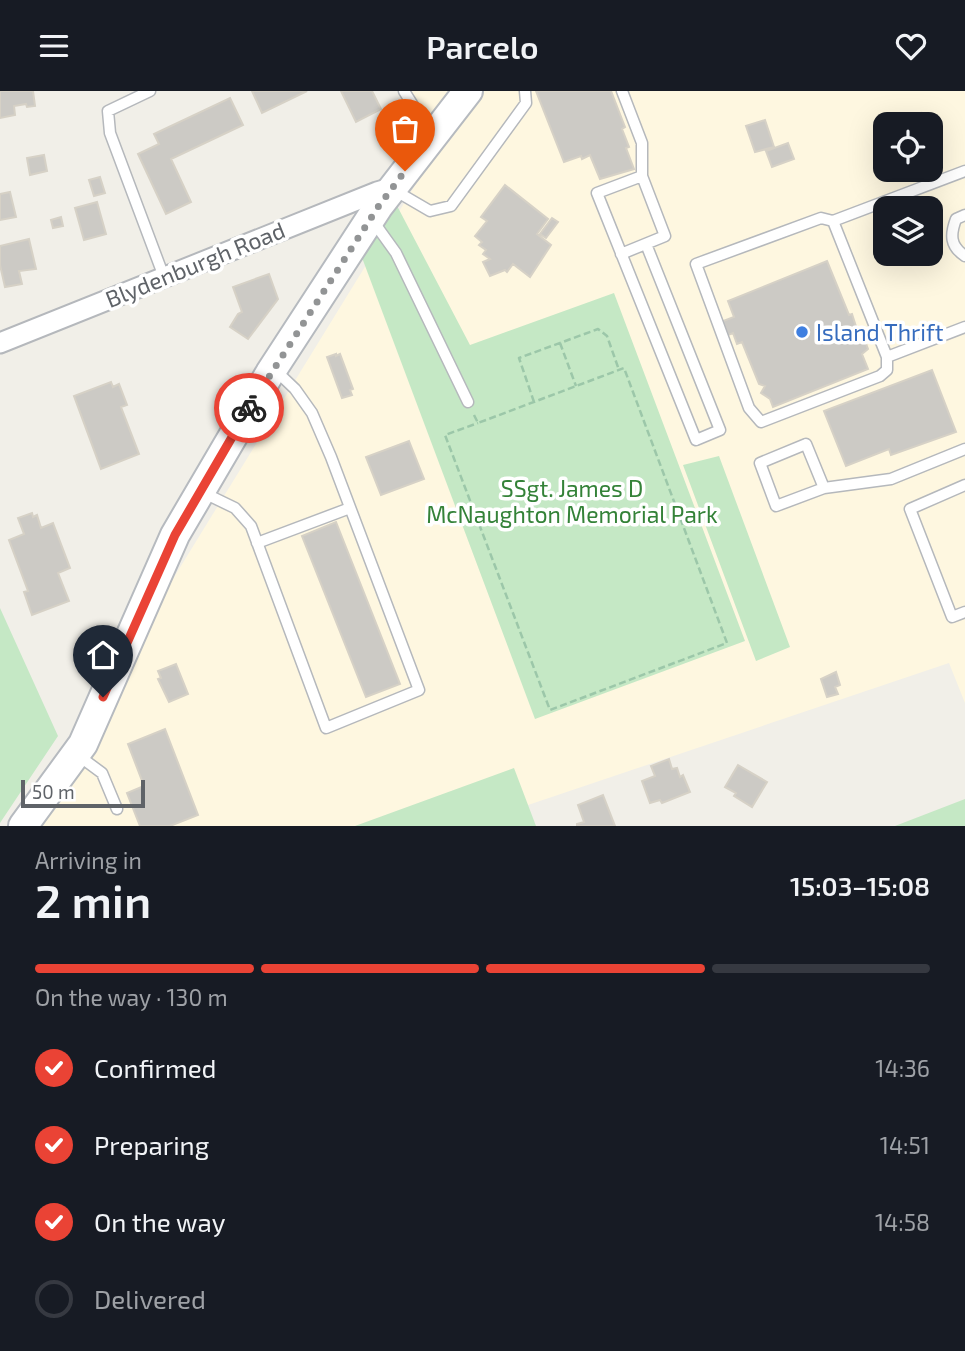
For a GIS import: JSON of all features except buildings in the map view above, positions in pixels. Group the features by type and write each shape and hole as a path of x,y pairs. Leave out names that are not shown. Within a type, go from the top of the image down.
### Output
{"street":[{"path":"23,826 83,744 175,535 273,368 391,188 468,91"},
{"name":"Blydenburgh Road","path":"0,343 391,188"}],"lane":[{"path":"150,91 108,111 110,133 164,277"},
{"path":"404,91 433,137"},
{"path":"391,188 430,211 451,206 526,103 525,91"},
{"path":"621,254 665,236 642,176 642,143 622,91"},
{"path":"834,221 887,357 887,370 880,376 761,422 749,408 696,264 821,218 834,221 965,171"},
{"path":"642,176 597,193 695,440 720,430 646,244"},
{"path":"965,215 956,219 951,239 953,245 965,256"},
{"path":"371,218 396,253 468,402"},
{"path":"887,357 965,327"},
{"path":"200,491 235,508 251,526 326,728 419,690 312,413 295,389 273,368"},
{"path":"824,488 806,444 760,463 776,506 824,488 891,479 965,449"},
{"path":"965,485 910,509 952,617 965,612"},
{"path":"257,543 350,508"},
{"path":"76,754 102,773 117,809"}],"path":[{"path":"534,402 519,358 598,329 607,336 619,370"},
{"path":"560,343 576,386"},
{"path":"624,368 727,643 550,710 445,435 576,386 624,368"},
{"path":"468,402 478,423"}],"shaded area":[{"path":"405,91 965,91 965,703 949,663 466,826 21,826 438,148"}],"green space":[{"name":"SSgt. James D McNaughton Memorial Park","path":"394,200 470,345 614,293 745,641 535,719 358,247"},
{"path":"719,456 790,647 756,661 683,465"},
{"path":"0,608 58,736 0,823"},
{"path":"514,768 536,826 355,826"},
{"path":"965,799 965,826 895,826"}],"way so far":[{"path":"249,408 378,207 405,171"}],"place":[{"name":"Island Thrift","path":"802,332"}],"route":[{"path":"103,697 175,535 249,408"}]}
